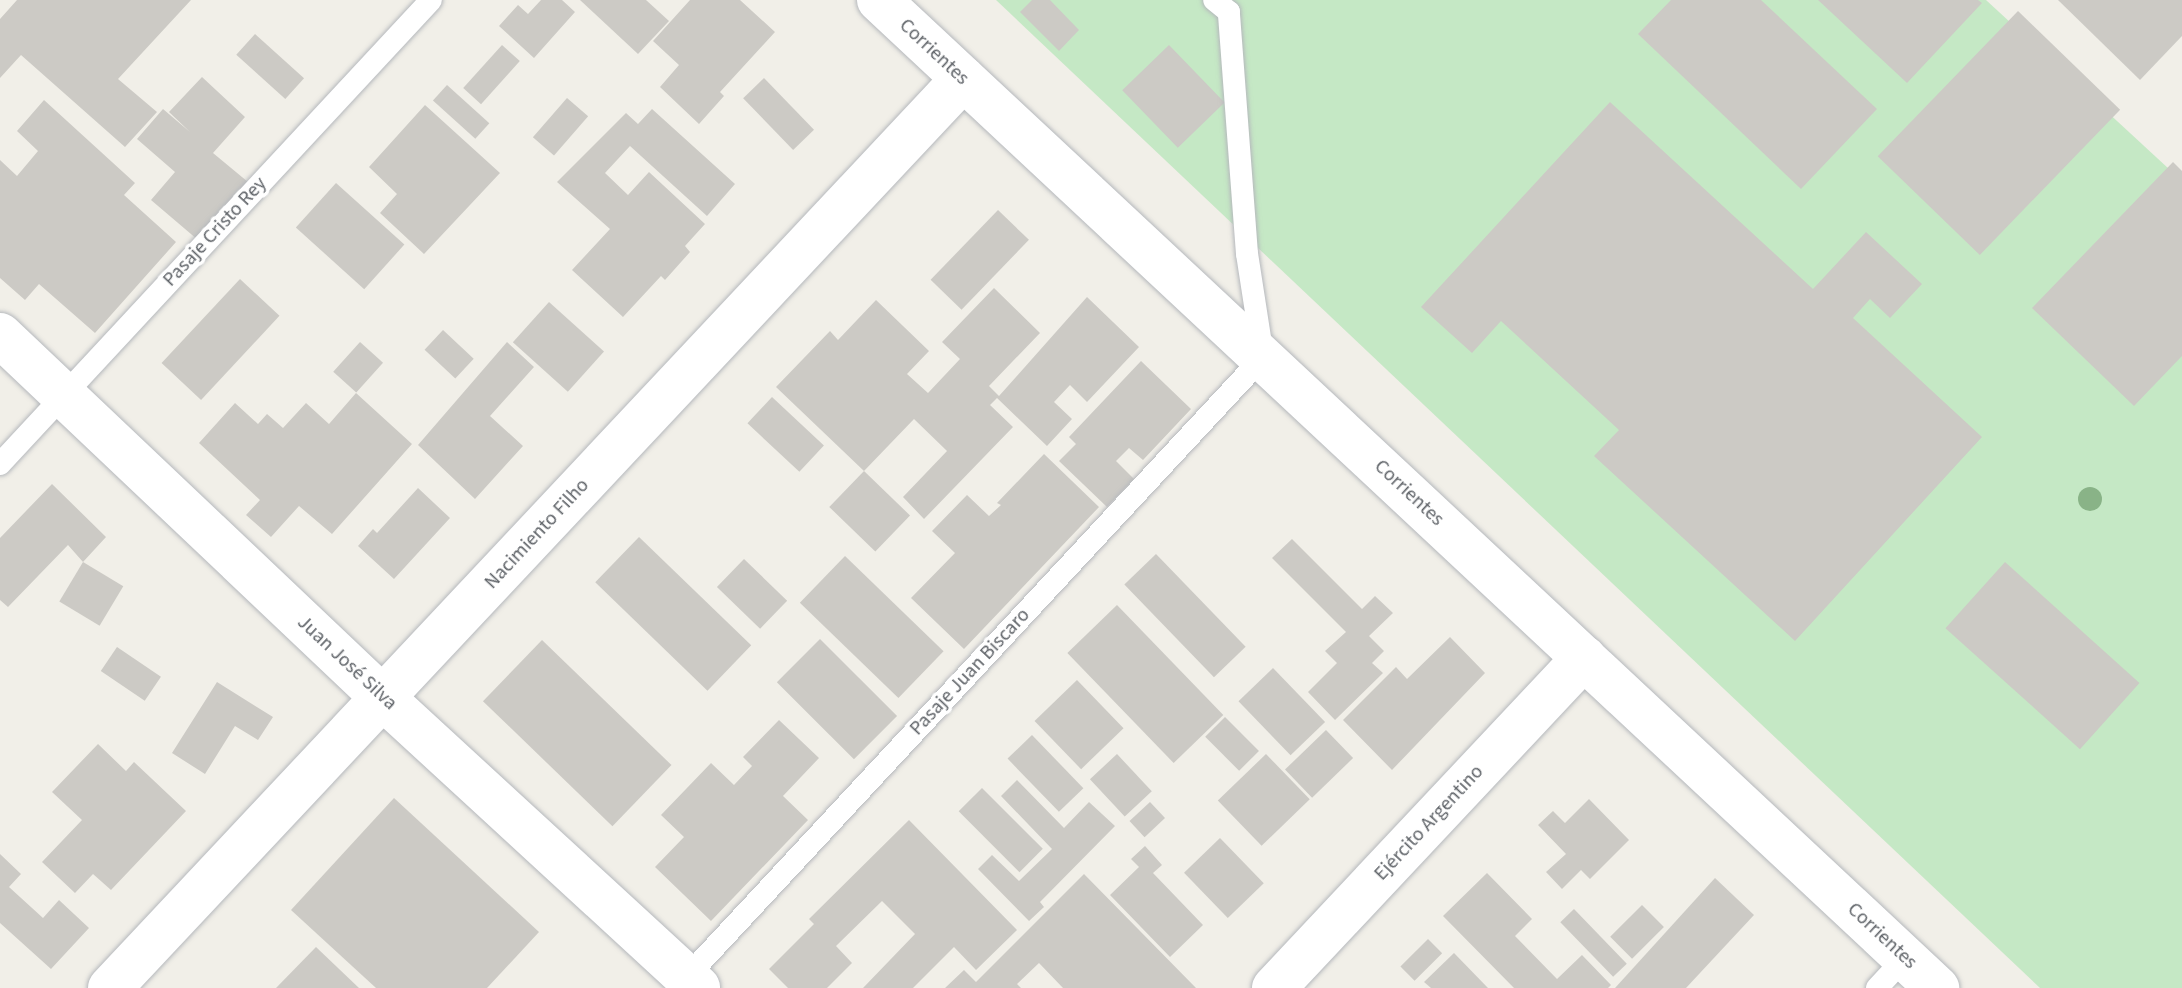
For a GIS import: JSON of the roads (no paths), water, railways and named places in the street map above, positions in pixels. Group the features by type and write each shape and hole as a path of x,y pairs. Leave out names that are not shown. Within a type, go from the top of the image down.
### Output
{"street":[{"name":"Corrientes","path":"879,0 1584,658 1891,973 1937,988"},
{"name":"Nacimiento Filho","path":"110,988 963,79"},
{"name":"Juan José Silva","path":"0,335 687,984"},
{"name":"Ejército Argentino","path":"1274,988 1584,658"}],"lane":[{"name":"Pasaje Cristo Rey","path":"0,464 431,0"},
{"path":"1214,0 1229,12 1247,254 1263,357"},
{"name":"Pasaje Juan Biscaro","path":"687,984 1263,357"}]}
